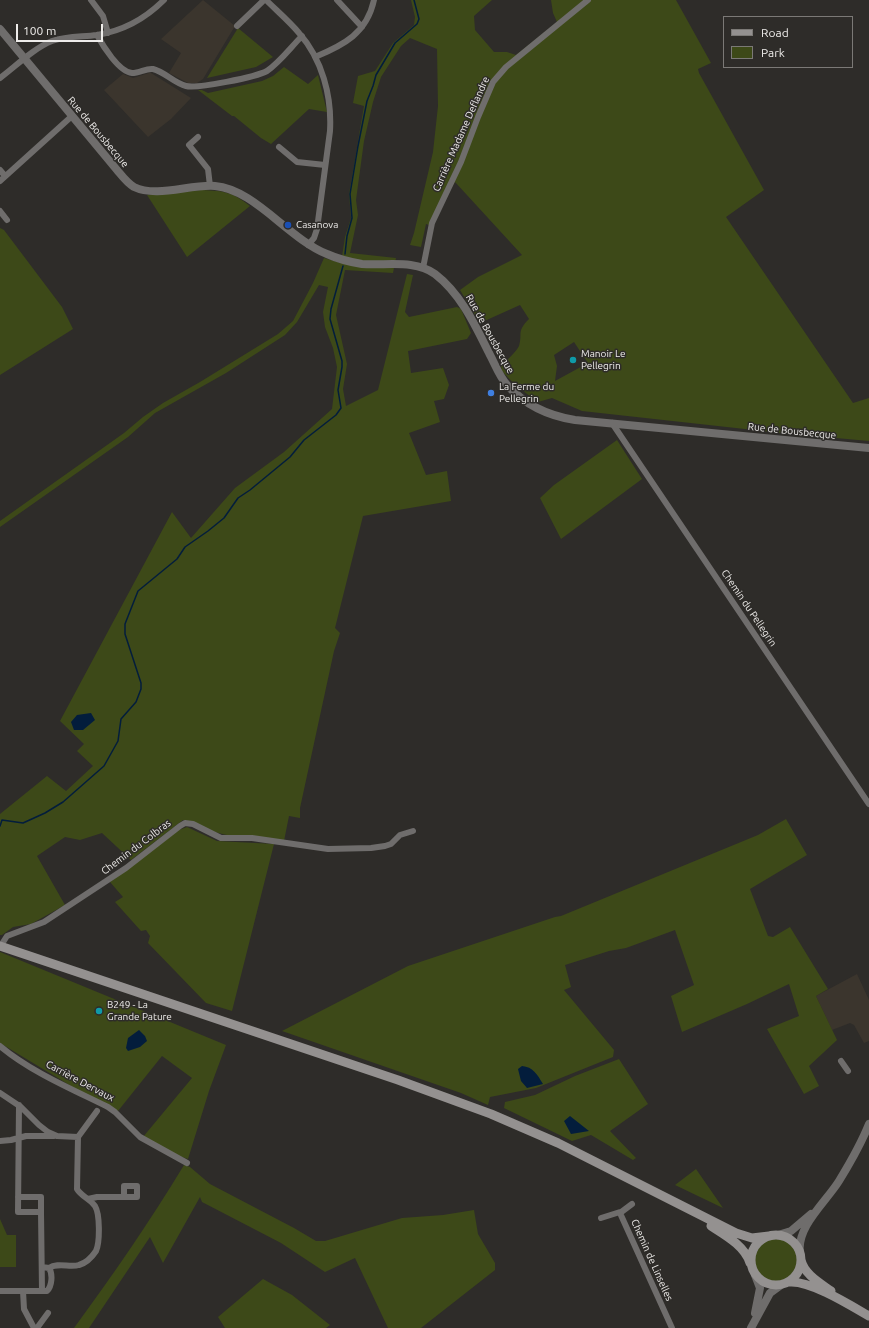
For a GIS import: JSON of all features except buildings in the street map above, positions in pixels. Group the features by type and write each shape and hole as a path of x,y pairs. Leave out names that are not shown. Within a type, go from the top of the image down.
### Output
{"main road":[{"path":"0,946 449,1098 558,1143 742,1236 757,1238 774,1235 787,1238 792,1241 800,1256 803,1267 809,1274 860,1311"},
{"path":"673,1202 737,1244 746,1253 755,1275 760,1280 767,1284 797,1282 809,1285 869,1316"},
{"path":"750,1264 754,1246 761,1240 774,1235"},
{"path":"785,1283 798,1272 800,1256"}],"street":[{"path":"91,0 103,16 108,33"},
{"path":"0,78 39,48 52,41 67,37 108,33 136,22 150,13 164,0"},
{"path":"237,26 265,0 302,36 315,57 326,86 330,105 330,126 317,228 314,238 308,245"},
{"path":"337,0 362,27"},
{"path":"315,57 344,44 362,27 369,16 374,0"},
{"name":"Carrière Madame Deflandre","path":"423,268 432,223 458,168 480,110 493,82 506,67 588,0"},
{"name":"Rue de Bousbecque","path":"0,29 121,175 134,186 142,190 151,191 210,186 228,189 241,194 308,245 330,256 354,263 414,266 431,271 440,278 464,306 502,378 520,396 540,409 559,417 575,420 869,448"},
{"path":"97,35 104,47 124,70 132,73 153,68 184,86 193,87 251,76 263,72 272,66 302,36"},
{"path":"0,181 72,116"},
{"path":"198,137 189,145 208,169 210,186"},
{"path":"279,147 297,162 325,165"},
{"path":"0,170 5,176"},
{"path":"0,211 7,220"},
{"name":"Chemin du Pellegrin","path":"612,423 869,804"},
{"name":"Chemin du Colbras","path":"0,946 7,936 44,922 126,868 185,823 193,824 221,838 252,838 328,849 371,848 385,846 391,844 400,835 413,831"},
{"name":"Carrière Dervaux","path":"0,1046 15,1057 72,1090 115,1112 138,1136 187,1163"},
{"path":"841,1061 848,1071"},
{"path":"0,1092 19,1105 39,1125 57,1136"},
{"path":"19,1105 18,1212 41,1212"},
{"path":"42,1267 49,1268 56,1265 80,1265 89,1259 96,1251 98,1241 98,1216 94,1205 77,1189 78,1137 97,1111"},
{"path":"800,1256 799,1243 801,1236 845,1171 869,1124"},
{"path":"0,1141 9,1141 26,1136 78,1137"},
{"path":"18,1197 41,1197 42,1291"},
{"path":"88,1199 97,1197 124,1197"},
{"name":"Chemin de Linselles","path":"632,1204 620,1212 672,1328"},
{"path":"774,1235 791,1231 821,1205"},
{"path":"601,1218 620,1212"},
{"path":"0,1291 47,1291 51,1286 51,1270 49,1268"},
{"path":"752,1326 760,1288 755,1275"},
{"path":"752,1326 770,1294 785,1283"},
{"path":"23,1291 24,1309 35,1328 48,1313"}],"shaded area":[{"path":"203,0 235,26 203,79 197,83 188,83 169,73 181,53 161,39"},
{"path":"149,73 191,98 171,119 148,137 104,90 123,74 133,78"},
{"path":"857,974 869,1000 869,1041 864,1043 854,1025 850,1023 832,1030 816,996"}],"green space":[{"path":"411,0 492,0 474,16 475,30 494,52 507,52 516,55 557,22 553,13 551,0 676,0 711,63 698,69 699,73 764,190 726,217 853,403 869,398 869,441 582,411 552,398 538,402 515,385 502,371 501,366 518,348 521,330 529,319 520,305 480,323 460,290 478,277 522,255 455,182 429,225 426,224 421,247 410,245 433,152 438,106 437,49 410,38 401,46 381,77 373,102 364,141 356,200 358,215 350,253 396,258 393,273 345,270 336,315 347,364 343,389 346,406 378,390 407,274 413,275 405,312 409,317 457,307 461,309 471,333 467,339 408,351 411,373 443,368 449,385 444,399 434,401 440,422 409,433 426,475 447,471 451,501 363,516 335,628 340,633 334,651 300,808 300,818 289,816 284,841 232,836 211,831 192,822 183,820 131,860 102,833 80,840 65,837 37,856 65,905 31,924 13,927 0,935 0,814 47,776 66,791 93,766 77,751 84,744 60,721 172,512 191,538 235,488 284,452 332,409 337,367 333,348 325,327 323,312 328,287 319,285 297,322 285,335 226,373 155,413 128,437 0,527 0,521 124,433 163,403 278,334 293,321 324,258 341,263 345,237 351,218 349,194 364,106 353,103 358,76 375,71 393,43 414,25 415,17","holes":["574,342 588,363 555,381 557,366 554,355"]},
{"path":"238,28 273,57 256,67 207,78"},
{"path":"284,67 308,84 318,75 327,112 309,109 271,144 198,90 208,93 262,81 273,76"},
{"path":"202,190 228,193 250,206 187,257 147,195"},
{"path":"0,228 4,230 62,307 73,329 0,375"},
{"path":"617,440 642,479 561,539 540,498 554,485"},
{"path":"786,819 807,855 750,889 768,936 773,937 790,927 828,989 816,996 837,1040 809,1066 819,1086 804,1094 767,1029 799,1016 789,984 682,1032 671,996 694,985 675,930 626,948 609,951 565,965 571,987 564,990 614,1050 613,1057 536,1088 490,1097 488,1105 461,1093 282,1031 408,966 561,916 758,835"},
{"path":"187,827 217,841 274,844 232,1011 206,1003 148,943 150,936 146,930 141,931 115,902 123,897 110,882 179,830"},
{"path":"0,952 226,1045 209,1091 188,1159 173,1154 143,1137 192,1078 162,1056 118,1111 81,1092 0,1043"},
{"path":"619,1059 648,1104 610,1131 636,1158 633,1160 591,1135 572,1141 504,1108 505,1102 535,1095 575,1076"},
{"path":"184,1165 190,1167 210,1184 316,1241 325,1241 402,1218 443,1215 474,1210 478,1234 495,1263 495,1270 421,1328 388,1328 355,1258 325,1272 281,1243 202,1202 200,1197 163,1263 150,1237 89,1328 74,1328 131,1248"},
{"path":"696,1169 723,1208 675,1185"},
{"path":"0,1219 7,1235 16,1235 16,1267 0,1267"},
{"path":"772,1239 780,1239 788,1242 794,1248 797,1260 794,1272 788,1278 780,1281 772,1281 764,1278 758,1272 755,1264 755,1256 758,1248 764,1242"},
{"path":"263,1279 292,1295 330,1325 326,1328 225,1328 218,1317"}],"water":[{"path":"91,713 95,720 83,730 74,730 71,722 77,715"},
{"path":"139,1030 145,1036 147,1041 140,1047 128,1051 126,1048 128,1038"},
{"path":"522,1066 532,1069 543,1084 527,1088 521,1081 518,1069"},
{"path":"570,1116 589,1131 571,1134 564,1121"}],"waterway":[{"path":"345,254 347,236 352,218 350,194 367,101 376,75 395,43 417,24 419,19 414,0"},
{"path":"0,826 2,820 23,823 45,813 63,802 104,766 118,741 121,719 136,702 141,689 141,683 125,634 125,624 138,591 177,559 185,547 224,518 238,498 290,457 304,440 336,415 341,408 338,390 342,361 330,319 331,309 343,266"}],"place":[{"name":"Casanova","path":"288,225"},
{"name":"Manoir Le Pellegrin","path":"573,360"},
{"name":"La Ferme du Pellegrin","path":"491,393"},
{"name":"B249 - La Grande Pature","path":"99,1011"}]}
